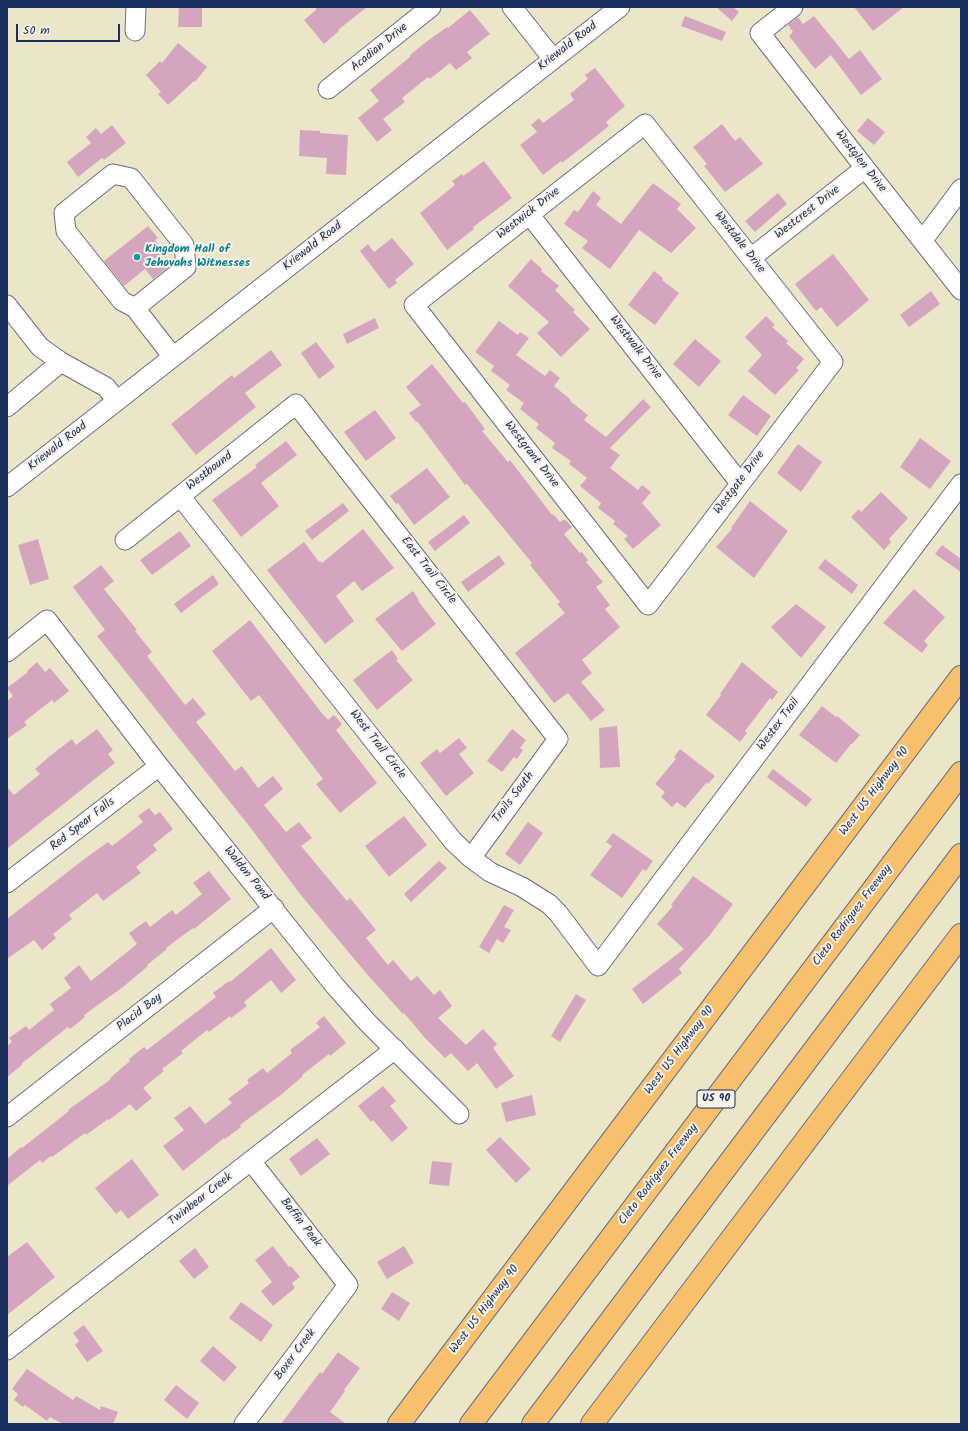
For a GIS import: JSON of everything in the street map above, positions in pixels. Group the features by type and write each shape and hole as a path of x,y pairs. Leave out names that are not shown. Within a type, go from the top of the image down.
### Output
{"main road":[{"name":"West US Highway 90","path":"399,1424 961,677"},
{"name":"Cleto Rodriguez Freeway","path":"471,1424 961,773"},
{"path":"533,1424 961,855"},
{"path":"592,1424 961,935"}],"street":[{"path":"135,31 136,7"},
{"name":"Acadian Drive","path":"328,89 431,7"},
{"path":"512,7 553,59"},
{"name":"Kriewald Road","path":"7,487 620,7"},
{"name":"Westglen Drive","path":"793,7 760,33 961,290"},
{"name":"Westwick Drive","path":"414,305 645,124"},
{"name":"Westdale Drive","path":"645,124 833,362"},
{"name":"Westcrest Drive","path":"751,258 865,168"},
{"path":"135,308 186,267 184,245 131,178 113,174 64,213 66,231 122,301 135,308 173,357"},
{"path":"922,240 961,189"},
{"name":"Westwalk Drive","path":"529,214 740,483"},
{"path":"7,305 40,347 61,362 106,387 117,401"},
{"name":"Westgrant Drive","path":"414,305 648,605"},
{"path":"7,407 61,362"},
{"name":"Westgate Drive","path":"648,605 833,362"},
{"name":"Westbound","path":"125,540 296,404"},
{"name":"East Trail Circle","path":"296,404 558,739"},
{"name":"Westex Trail","path":"598,966 961,484"},
{"name":"West Trail Circle","path":"180,496 453,841 470,858 490,872 522,887 549,904 558,913 598,966"},
{"name":"Waldon Pond","path":"7,652 47,620 159,766 274,908 334,986 459,1114"},
{"name":"Trails South","path":"470,858 558,739"},
{"name":"Red Spear Falls","path":"7,884 159,766"},
{"name":"Placid Bay","path":"7,1117 274,908"},
{"name":"Twinbear Creek","path":"7,1350 394,1049"},
{"name":"Baffin Peak","path":"251,1161 348,1286"},
{"name":"Boxer Creek","path":"244,1424 348,1286"}],"building":[{"path":"179,7 202,7 202,27 178,27"},
{"path":"316,7 367,7 338,30 339,31 324,44 304,20 316,10"},
{"path":"716,7 733,7 739,12 732,21"},
{"path":"854,7 904,7 873,31"},
{"path":"470,10 490,34 467,52 472,58 456,70 450,63 430,79 428,77 402,98 405,102 383,119 392,130 377,142 358,118 379,101 370,90 426,42 447,27 448,28"},
{"path":"685,16 726,32 722,41 681,26"},
{"path":"814,16 849,59 860,50 882,79 861,95 831,55 815,69 789,36 793,32 788,25 798,17 803,24"},
{"path":"178,43 207,67 195,82 194,81 168,105 158,94 161,92 146,75 160,61 162,63"},
{"path":"595,68 625,106 606,122 609,126 562,163 561,161 543,175 520,145 537,132 531,125 539,118 543,123 574,100 570,94 588,79 585,75"},
{"path":"868,118 885,132 874,145 857,131"},
{"path":"722,124 735,141 740,137 763,164 725,192 704,166 707,164 693,147"},
{"path":"112,125 126,143 104,160 102,158 78,177 67,162 91,143 86,137 96,128 101,134"},
{"path":"300,130 348,135 346,175 326,174 327,158 299,156"},
{"path":"484,161 512,198 473,227 474,229 447,250 420,213 455,185 452,181 462,174 463,176"},
{"path":"653,183 681,204 677,209 696,228 671,253 639,230 610,269 582,248 588,241 564,224 574,210 578,212 593,191 601,198 596,205 621,224"},
{"path":"778,193 787,204 755,232 745,221"},
{"name":"Kingdom Hall of Jehovahs Witnesses","path":"148,226 158,238 155,240 166,254 160,259 167,268 153,279 145,269 124,286 104,261"},
{"path":"392,238 414,264 395,280 397,283 389,289 360,251 368,244 374,252"},
{"path":"833,254 869,300 837,327 821,307 816,311 795,284"},
{"path":"531,259 542,269 541,271 559,286 555,290 575,310 573,312 590,329 561,357 537,333 549,322 508,286"},
{"path":"654,271 663,278 662,280 679,293 655,325 628,305"},
{"path":"931,291 940,304 909,327 900,315"},
{"path":"766,316 775,325 772,327 788,341 786,343 804,359 796,368 799,370 775,395 748,371 762,355 745,337"},
{"path":"375,318 379,328 347,344 343,334"},
{"path":"499,321 518,335 520,332 529,338 516,355 545,376 550,370 560,378 554,386 588,415 584,420 606,437 643,399 651,407 610,448 620,455 610,468 638,490 642,485 651,492 642,503 661,525 633,549 624,539 628,536 613,524 615,521 598,508 601,503 580,486 587,478 569,464 571,461 552,448 555,443 536,428 539,424 520,409 524,403 506,390 510,385 491,371 494,366 475,352"},
{"path":"695,339 721,361 699,387 673,364"},
{"path":"316,342 335,367 319,379 301,353"},
{"path":"271,350 282,365 245,393 256,407 196,455 171,424 232,375 234,378"},
{"path":"432,364 463,403 465,402 485,429 482,431 508,462 510,460 552,515 553,514 560,522 565,519 572,527 564,534 580,553 582,552 588,560 586,562 603,582 596,587 610,605 605,609 620,627 582,660 592,673 581,682 605,710 591,721 568,693 554,703 515,653 565,613 557,604 560,602 530,565 532,563 467,484 465,485 417,421 416,422 409,413 421,405 406,387"},
{"path":"743,395 771,416 757,436 728,415"},
{"path":"375,410 396,438 366,461 344,432"},
{"path":"920,438 951,461 930,489 900,467"},
{"path":"286,441 297,455 261,483 279,506 241,537 212,500 257,467 255,465"},
{"path":"798,444 822,462 801,492 777,473"},
{"path":"427,468 450,497 414,525 398,503 396,504 390,496"},
{"path":"881,492 908,518 889,539 891,542 884,550 851,517 859,509 861,512"},
{"path":"750,501 788,531 754,578 716,547 732,529 731,528"},
{"path":"343,503 349,511 312,540 305,531"},
{"path":"464,515 470,523 435,551 428,542"},
{"path":"363,529 394,568 362,591 354,581 336,596 354,621 325,644 267,570 304,542 319,562 320,561 322,563"},
{"path":"180,531 191,546 152,575 140,560"},
{"path":"38,539 49,579 30,585 18,545"},
{"path":"942,545 961,559 961,572 935,554"},
{"path":"499,555 505,564 468,592 461,582"},
{"path":"825,559 858,585 852,594 818,568"},
{"path":"101,565 114,581 104,589 137,630 135,631 152,652 147,656 185,705 193,698 206,714 196,722 235,771 242,766 258,788 273,776 283,789 264,805 286,832 299,822 312,838 301,846 347,901 350,898 376,930 366,938 388,965 393,960 411,981 417,976 434,995 440,990 452,1006 438,1018 466,1045 483,1029 497,1044 493,1048 514,1076 496,1089 477,1063 468,1071 451,1053 445,1058 366,973 300,894 250,827 97,636 105,630 73,587"},
{"path":"213,575 219,584 181,613 174,604"},
{"path":"914,589 945,617 924,641 928,645 922,653 883,623"},
{"path":"413,591 419,600 418,601 436,624 402,651 375,619"},
{"path":"796,604 826,627 801,658 771,627"},
{"path":"250,620 328,720 334,715 342,724 336,730 377,783 340,813 316,784 323,779 259,695 251,701 212,651"},
{"path":"392,650 398,659 396,660 413,680 377,710 353,680"},
{"path":"37,662 45,672 50,668 69,691 54,703 52,700 24,722 27,725 7,739 7,701 13,696 7,688 28,672 27,671"},
{"path":"742,662 778,692 772,700 770,698 745,731 747,733 740,742 706,715"},
{"path":"822,706 860,735 836,763 799,735"},
{"path":"617,726 620,767 600,768 599,728"},
{"path":"97,729 113,750 108,754 115,763 7,849 7,787 14,795 40,774 35,769 50,756 72,739 76,745"},
{"path":"512,729 526,740 520,748 523,750 517,759 514,757 502,772 487,761"},
{"path":"459,738 467,748 459,754 474,773 446,796 420,763 437,749 440,753"},
{"path":"680,749 715,776 708,784 707,782 685,808 677,802 672,807 661,797 665,792 655,784 676,759 674,757"},
{"path":"773,769 812,799 806,807 767,777"},
{"path":"149,808 155,815 160,812 173,829 153,845 157,850 136,867 141,873 103,901 97,893 69,915 72,919 53,934 56,938 42,950 34,940 7,959 7,919 108,842 112,846 143,822 138,816"},
{"path":"404,816 427,845 389,877 365,846"},
{"path":"528,822 543,833 520,865 505,854"},
{"path":"613,833 653,861 646,871 643,869 622,898 590,875 612,846 606,842"},
{"path":"439,861 447,868 411,902 404,894"},
{"path":"209,871 231,899 194,929 193,928 166,948 167,949 123,987 84,1015 85,1017 70,1029 68,1027 7,1077 7,1046 12,1042 9,1038 26,1026 29,1030 54,1010 50,1004 71,988 64,978 79,965 91,981 137,944 129,933 146,921 150,927 172,910 176,915 202,894 193,883"},
{"path":"693,876 733,904 710,935 679,969 682,973 643,1004 632,989 684,949 657,924 673,906 671,905"},
{"path":"504,905 514,910 504,927 511,930 503,943 497,939 489,953 479,947"},
{"path":"271,948 296,980 281,993 271,980 244,1002 247,1006 231,1018 230,1016 209,1032 207,1030 181,1051 183,1053 162,1069 164,1071 143,1088 152,1098 136,1111 130,1104 109,1120 108,1119 86,1135 85,1133 52,1157 51,1156 42,1163 40,1160 7,1186 7,1159 69,1111 68,1110 111,1079 110,1078 130,1061 129,1059 144,1047 147,1050 216,997 213,993 229,981 230,982"},
{"path":"576,994 586,1000 560,1042 551,1036"},
{"path":"324,1016 346,1043 302,1075 303,1076 282,1094 240,1125 241,1127 225,1139 224,1138 183,1171 163,1146 184,1130 174,1118 190,1106 205,1124 232,1103 228,1099 249,1083 247,1080 263,1068 267,1073 292,1053 290,1050 320,1027 316,1023"},
{"path":"383,1086 396,1101 390,1106 408,1128 392,1142 373,1120 371,1122 358,1106"},
{"path":"532,1095 536,1115 506,1122 501,1103"},
{"path":"500,1137 531,1169 516,1183 486,1150"},
{"path":"317,1138 330,1154 301,1176 289,1159"},
{"path":"132,1159 159,1195 128,1219 121,1210 116,1214 95,1188"},
{"path":"432,1161 452,1163 449,1186 429,1184"},
{"path":"27,1242 55,1277 7,1315 7,1257"},
{"path":"273,1246 289,1267 291,1266 300,1277 292,1283 295,1288 273,1306 261,1291 272,1282 255,1260"},
{"path":"404,1246 414,1263 387,1279 377,1262"},
{"path":"195,1248 209,1267 194,1279 179,1261"},
{"path":"392,1292 410,1303 399,1321 381,1309"},
{"path":"241,1302 273,1325 261,1342 229,1318"},
{"path":"84,1325 103,1351 87,1362 75,1345 79,1341 73,1333"},
{"path":"213,1346 237,1367 224,1382 200,1361"},
{"path":"338,1352 360,1368 330,1412 346,1424 281,1424 320,1372 322,1374"},
{"path":"27,1369 73,1400 76,1396 100,1410 101,1406 118,1412 113,1424 63,1424 50,1417 47,1421 25,1405 23,1407 14,1400 18,1394 12,1389"},
{"path":"176,1385 199,1403 187,1419 164,1400"}],"place":[{"name":"Kingdom Hall of Jehovahs Witnesses","path":"137,257"}]}
